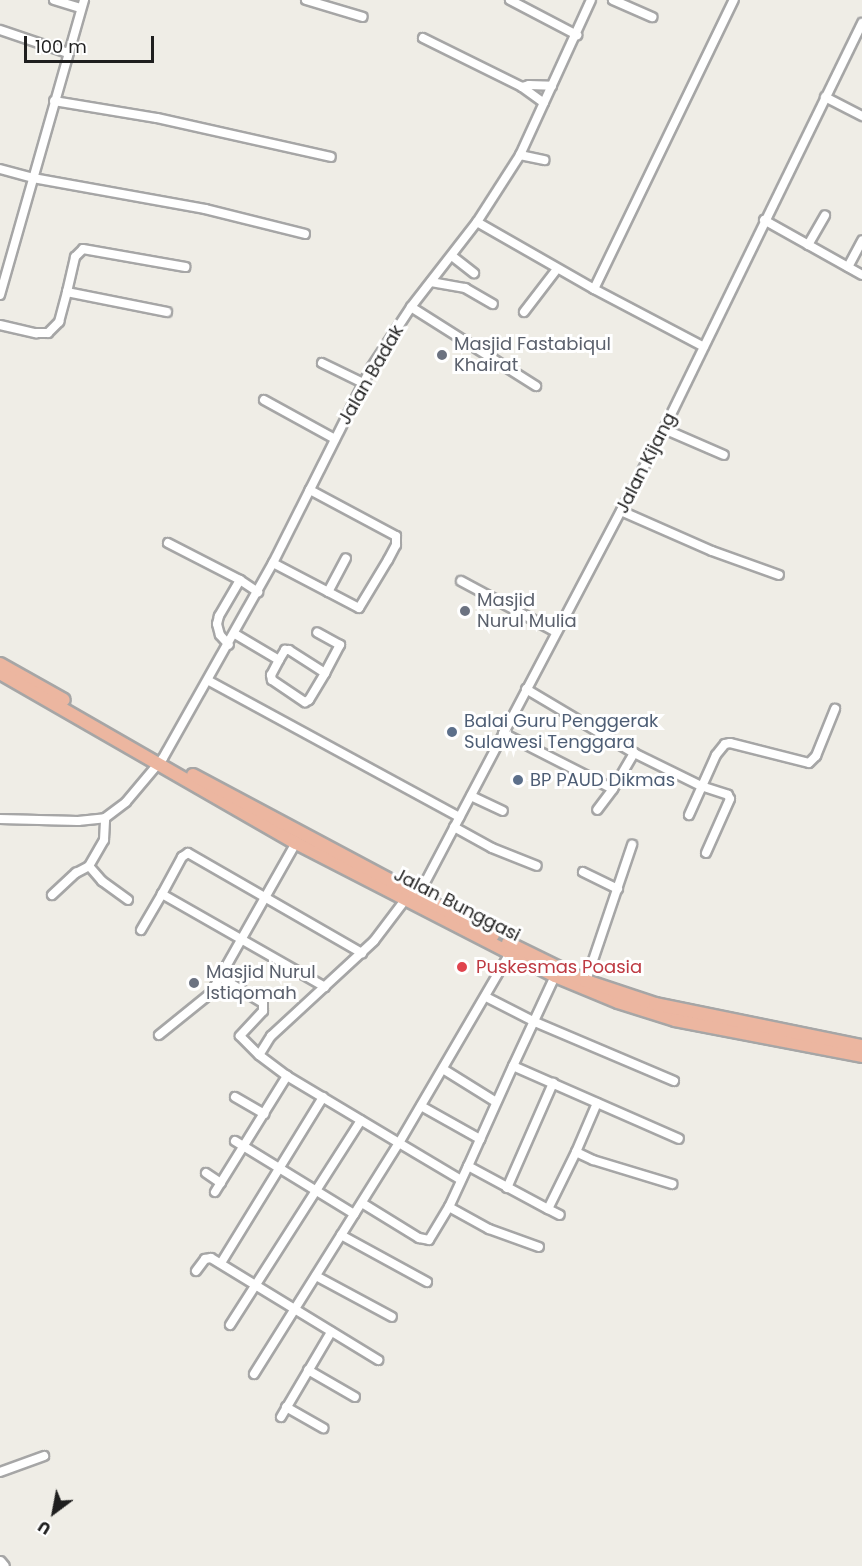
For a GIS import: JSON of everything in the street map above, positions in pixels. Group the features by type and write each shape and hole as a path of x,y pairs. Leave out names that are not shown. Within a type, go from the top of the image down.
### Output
{"highway":[{"path":"0,664 160,761"},
{"path":"0,673 160,761"},
{"name":"Jalan Bunggasi","path":"160,761 296,843 405,900 586,981 693,1018"},
{"name":"Jalan Bunggasi","path":"160,761 418,896 487,936 510,953 555,976 618,1002 792,1038 862,1056"},
{"name":"Jalan Bunggasi","path":"792,1038 862,1046"}],"street":[{"path":"0,296 82,4 54,0"},
{"path":"306,0 363,17"},
{"path":"510,0 577,35"},
{"name":"Jalan Badak","path":"105,818 126,802 160,761 208,681 273,564 363,383 411,307 477,222 520,155 577,35 591,0"},
{"path":"613,0 652,17"},
{"path":"594,289 734,0"},
{"name":"Jalan Kijang","path":"418,896 664,429 825,97 860,34 862,23"},
{"path":"0,30 68,53"},
{"path":"423,38 522,87 544,103"},
{"path":"522,87 552,86"},
{"path":"825,97 862,116"},
{"path":"54,101 158,118 331,157"},
{"path":"520,155 544,160"},
{"path":"0,169 33,178 205,209 305,234"},
{"path":"808,245 825,216"},
{"path":"764,220 862,275"},
{"path":"477,222 557,269 704,347"},
{"path":"848,267 862,241"},
{"path":"0,325 36,333 48,333 59,322 75,257 83,249 185,267"},
{"path":"452,256 474,273"},
{"path":"524,312 557,269"},
{"path":"431,282 465,288 493,304"},
{"path":"67,292 167,312"},
{"path":"411,307 536,386"},
{"path":"322,363 363,383"},
{"path":"264,400 335,439"},
{"path":"664,429 724,455"},
{"path":"273,564 361,608 398,540 387,530 310,490"},
{"path":"621,511 712,551 779,575"},
{"path":"168,543 240,580 258,592"},
{"path":"328,592 346,558"},
{"path":"229,645 220,635 219,616 240,580"},
{"path":"461,581 556,632"},
{"path":"317,632 335,640 341,647 309,700 304,702 273,681 271,675 284,651 288,650 325,673"},
{"path":"235,634 279,660"},
{"path":"208,681 460,817"},
{"path":"526,689 634,753 701,786 728,795 730,799 706,853"},
{"path":"689,815 716,755 727,742 811,763 835,710"},
{"path":"503,733 613,789"},
{"path":"597,810 613,789 634,753"},
{"path":"471,796 503,811"},
{"path":"0,819 78,821 105,818 104,840 89,866 72,876 52,894"},
{"path":"454,827 492,848 537,866"},
{"path":"159,1035 207,997 296,843"},
{"path":"586,981 632,844"},
{"path":"141,930 182,856 186,853 266,896 362,953"},
{"path":"89,866 102,881 128,900"},
{"path":"583,872 618,889"},
{"path":"162,894 243,938 325,987"},
{"path":"259,1055 271,1036 381,933 405,900"},
{"path":"254,1374 422,1106 510,953"},
{"path":"362,1203 426,1240 434,1234 449,1207 555,976"},
{"path":"220,977 263,1003 263,1011 240,1036 259,1055 287,1076 460,1180"},
{"path":"486,997 535,1022 674,1081"},
{"path":"513,1066 679,1139"},
{"path":"443,1069 496,1102"},
{"path":"215,1192 287,1076"},
{"path":"507,1188 553,1083"},
{"path":"235,1097 264,1114"},
{"path":"221,1263 281,1169 323,1097"},
{"path":"548,1209 597,1103"},
{"path":"422,1106 480,1139"},
{"path":"230,1324 361,1120"},
{"path":"234,1141 354,1214"},
{"path":"576,1152 603,1163 672,1184"},
{"path":"468,1166 560,1215"},
{"path":"206,1173 221,1183"},
{"path":"449,1207 489,1229 539,1247"},
{"path":"341,1235 427,1282"},
{"path":"196,1271 206,1258 221,1263 378,1360"},
{"path":"316,1276 393,1317"},
{"path":"281,1417 331,1332"},
{"path":"308,1370 355,1397"},
{"path":"286,1407 323,1428"},
{"path":"0,1472 44,1455"},
{"path":"0,1561 4,1566"}],"place":[{"name":"Masjid Fastabiqul Khairat","path":"442,355"},
{"name":"Masjid Nurul Mulia","path":"465,611"},
{"name":"Balai Guru Penggerak Sulawesi Tenggara","path":"452,732"},
{"name":"BP PAUD Dikmas","path":"518,780"},
{"name":"Puskesmas Poasia","path":"462,967"},
{"name":"Masjid Nurul Istiqomah","path":"194,983"}]}
